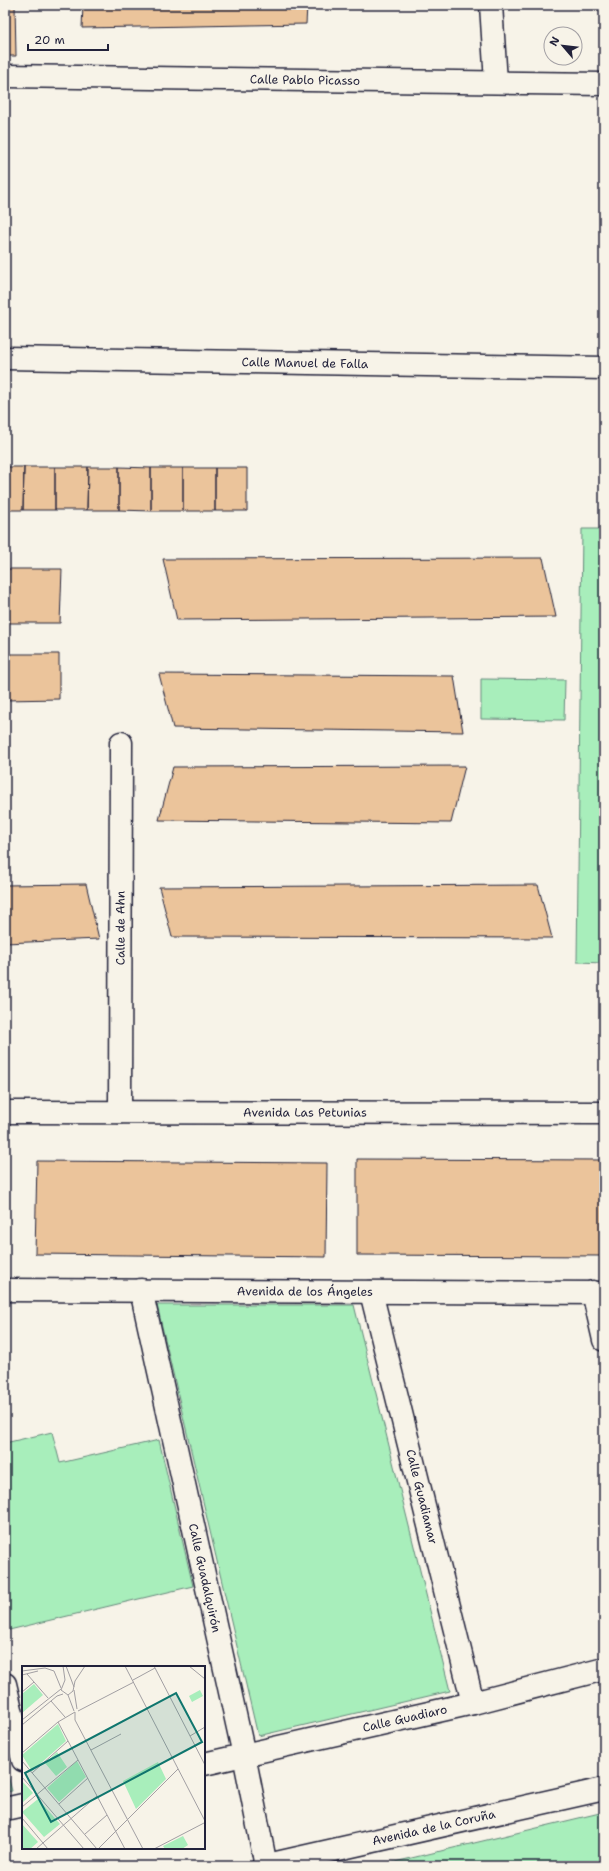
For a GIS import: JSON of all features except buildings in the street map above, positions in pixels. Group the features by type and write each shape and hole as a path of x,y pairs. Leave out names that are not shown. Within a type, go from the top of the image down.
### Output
{"street":[{"path":"491,5 496,82"},
{"name":"Calle Pablo Picasso","path":"5,76 604,84"},
{"name":"Calle Manuel de Falla","path":"5,358 604,368"},
{"name":"Calle de Ahn","path":"120,1112 121,743"},
{"name":"Avenida Las Petunias","path":"5,1112 604,1113"},
{"name":"Avenida de los Ángeles","path":"5,1290 599,1292"},
{"name":"Calle Guadalquirón","path":"141,1290 244,1755 265,1866"},
{"name":"Calle Guadiamar","path":"371,1292 473,1702"},
{"path":"599,1292 604,1340"},
{"name":"Calle Guadiaro","path":"205,1764 473,1702 604,1669"},
{"path":"5,1684 22,1756"},
{"name":"Avenida de la Coruña","path":"265,1866 604,1789"},
{"path":"5,1810 22,1805"}],"green space":[{"path":"582,529 604,529 604,963 577,962"},
{"path":"481,679 565,680 564,720 481,719"},
{"path":"157,1305 354,1305 450,1691 258,1736"},
{"path":"52,1432 60,1463 159,1440 193,1586 5,1631 5,1443"},
{"path":"5,1764 12,1791 5,1792"},
{"path":"604,1812 604,1866 378,1866"}]}
